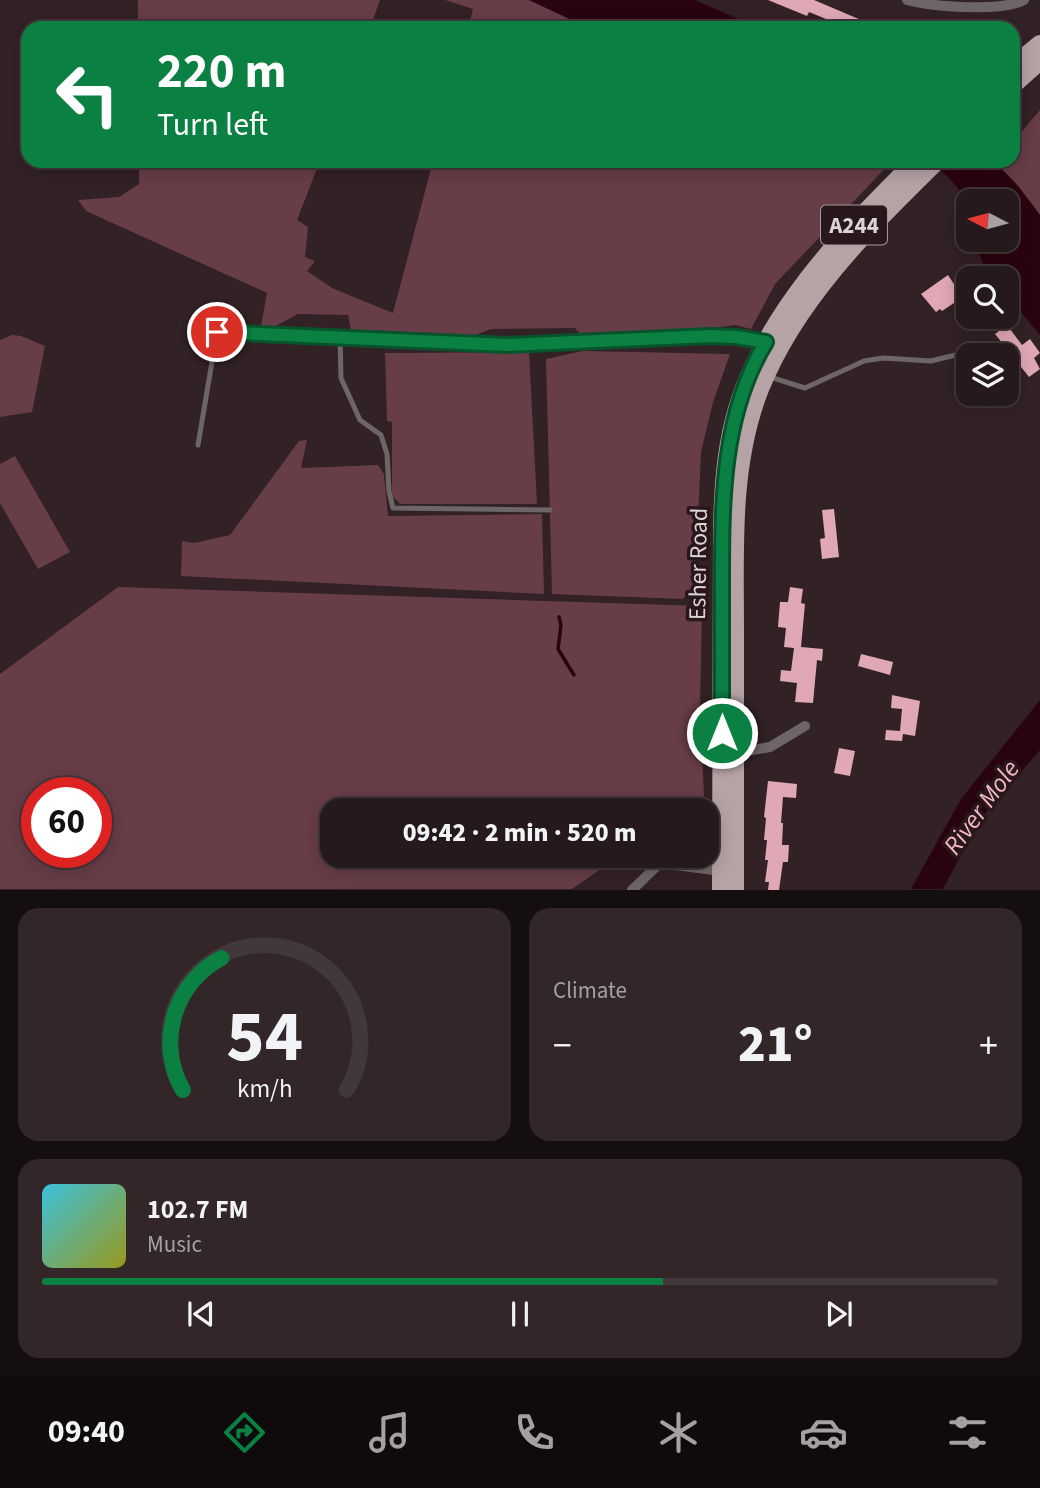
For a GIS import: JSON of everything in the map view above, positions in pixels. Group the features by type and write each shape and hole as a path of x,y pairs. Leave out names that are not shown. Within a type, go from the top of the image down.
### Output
{"main road":[{"path":"1020,60 1040,44"},
{"path":"1020,79 1040,61"},
{"name":"Esher Road","path":"720,890 724,482 734,419 749,375 766,342 799,293 837,244 911,173"},
{"name":"Esher Road","path":"735,890 735,560 738,489 748,425 781,345 817,291 911,173"}],"street":[{"path":"907,0 921,4 998,7 1012,6 1024,0"},
{"path":"735,753 770,747 804,726"},
{"path":"632,890 660,863 721,871"}],"lane":[{"path":"198,445 217,332 507,345 710,336 766,342"},
{"path":"340,337 341,378 360,420 381,435 393,509 550,510"},
{"path":"766,376 804,388 864,361 883,358 931,361 956,355"}],"shaded area":[{"path":"138,0 380,0 372,21 138,21"},
{"path":"445,0 529,0 574,21 470,21 473,9"},
{"path":"1040,110 1040,215 1001,168 1020,168 1020,134"},
{"path":"139,168 317,168 297,220 308,227 305,257 315,261 307,271 332,288 393,313 431,168 885,168 775,284 751,329 735,325 692,331 583,337 575,328 491,329 473,336 351,330 348,315 298,314 274,327 261,326 267,293 86,211 78,200 119,197 139,184"},
{"path":"12,335 45,346 32,412 0,417 0,340"},
{"path":"583,351 730,354 713,402 701,452 695,586 683,599 552,594 546,359"},
{"path":"529,352 537,504 400,504 392,496 392,422 387,421 385,353"},
{"path":"307,440 301,468 378,465 384,474 388,516 542,514 544,594 181,576 182,541 194,543 230,535 299,441"},
{"path":"15,456 70,552 38,569 0,503 0,464"},
{"path":"118,587 702,606 700,707 704,796 701,798 320,798 320,868 603,868 572,889 0,889 0,674"}],"water":[{"path":"529,0 695,0 743,21 574,21"},
{"path":"938,168 1001,168 1018,186 1040,215 1040,335 1019,310 1019,266 984,266 979,252 1019,252 1019,189 958,189"},
{"name":"River Mole","path":"1040,700 1040,750 980,820 943,889 911,889 961,799"}],"building":[{"path":"768,0 814,0 864,21 826,21 809,12 807,16"},
{"path":"948,275 956,287 956,302 936,312 921,294"},
{"path":"1002,329 1010,329 1022,345 1030,339 1040,353 1034,358 1040,369 1029,377 1019,364 1019,343 1002,343 995,334"},
{"path":"834,509 839,557 822,559 820,539 825,538 822,510"},
{"path":"790,587 803,589 801,603 805,604 801,647 823,649 822,661 817,660 813,703 795,702 797,683 780,681 781,670 791,671 794,648 784,647 786,628 778,627 780,602 788,602"},
{"path":"861,654 893,662 890,675 858,666"},
{"path":"892,695 920,701 915,736 903,734 902,741 885,740 886,730 900,731 902,709 891,708"},
{"path":"839,748 855,751 850,776 834,773"},
{"path":"768,781 797,784 796,798 783,797 782,845 789,845 788,862 783,862 779,890 768,890 769,882 765,882 768,860 765,860 767,840 764,840 764,817"}],"waterway":[{"path":"559,617 561,625 558,649 574,675"}],"route":[{"path":"217,332 507,345 710,336 766,342 753,365 738,404 726,466 722,526 722,733"}]}
